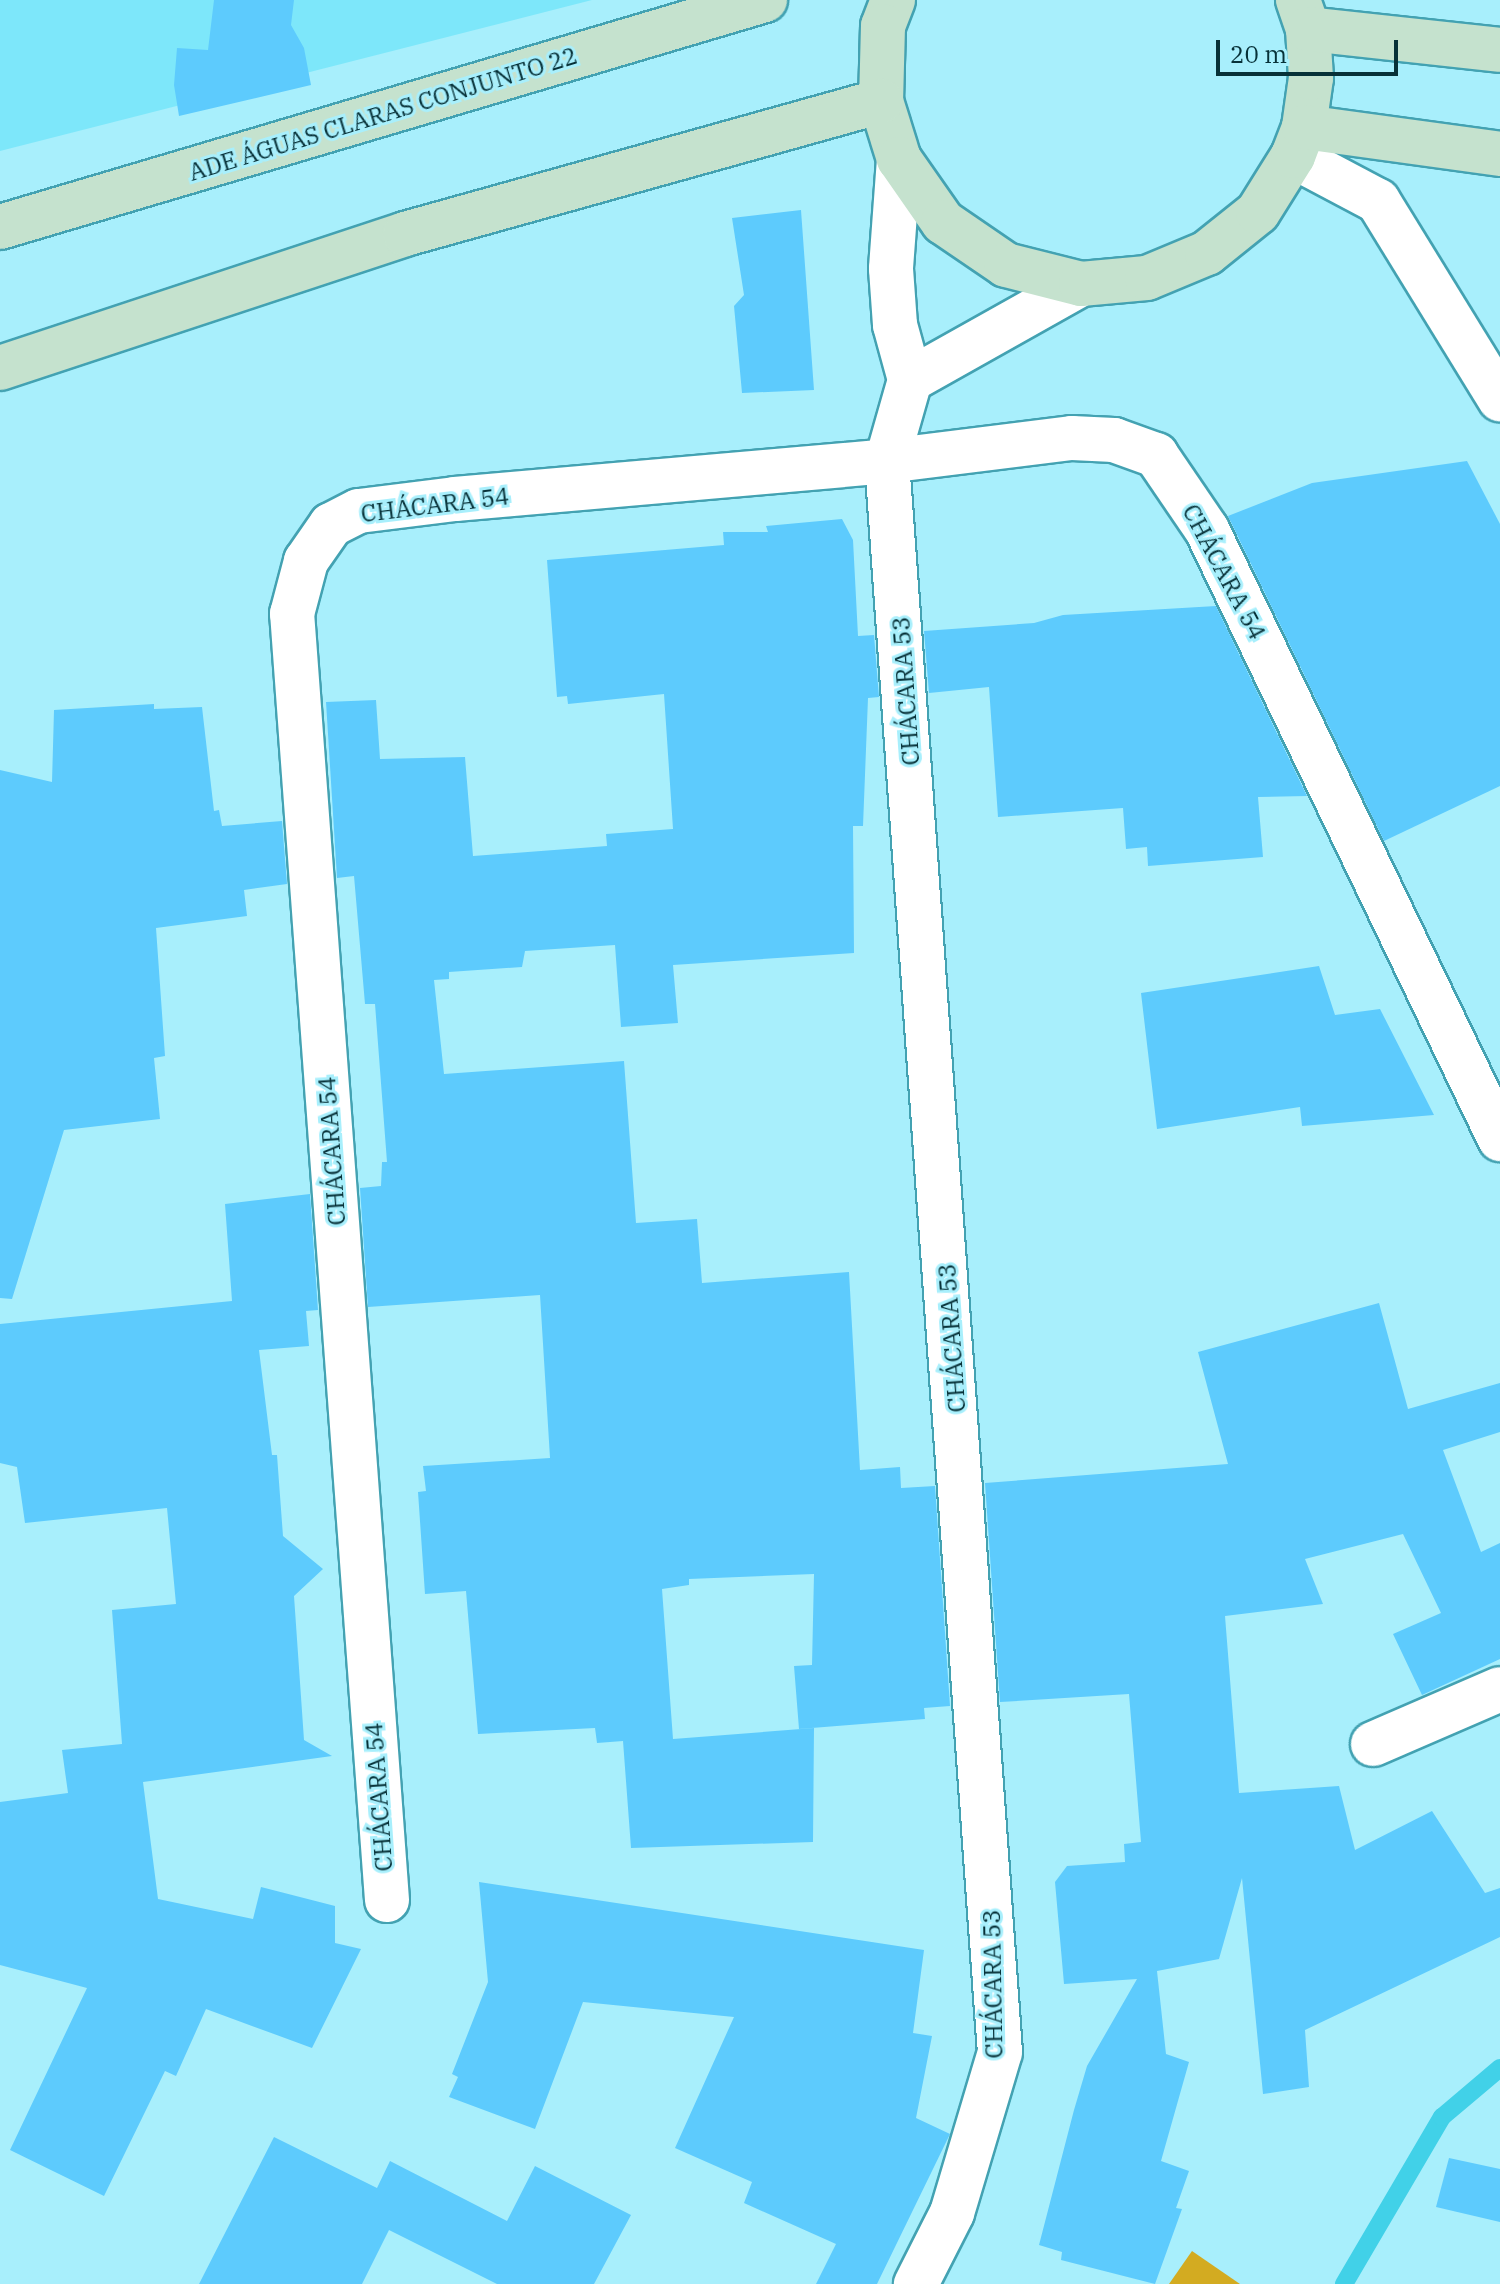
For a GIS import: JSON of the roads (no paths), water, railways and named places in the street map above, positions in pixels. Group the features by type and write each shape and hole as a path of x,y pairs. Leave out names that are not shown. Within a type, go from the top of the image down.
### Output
{"street":[{"name":"ADE ÁGUAS CLARAS CONJUNTO 22","path":"0,227 765,0"},
{"path":"893,0 883,26 881,101 899,159 943,222 1006,265 1081,284 1147,278 1207,253 1258,212 1298,142 1311,78 1303,15 1500,50"},
{"path":"0,368 405,234 881,101"},
{"path":"1298,142 1500,154"},
{"path":"1298,142 1378,201 1500,399"},
{"path":"899,159 891,269 895,325 910,380 1081,284"},
{"name":"CHÁCARA 53","path":"910,380 887,461 1000,2052 952,2213 916,2284"},
{"name":"CHÁCARA 54","path":"387,1900 292,614 306,561 331,525 359,511 887,461 1072,438 1114,440 1156,455 1207,530 1500,1139"},
{"path":"1373,1744 1500,1689"}],"waterway":[{"path":"1344,2284 1442,2117 1500,2068"}]}
